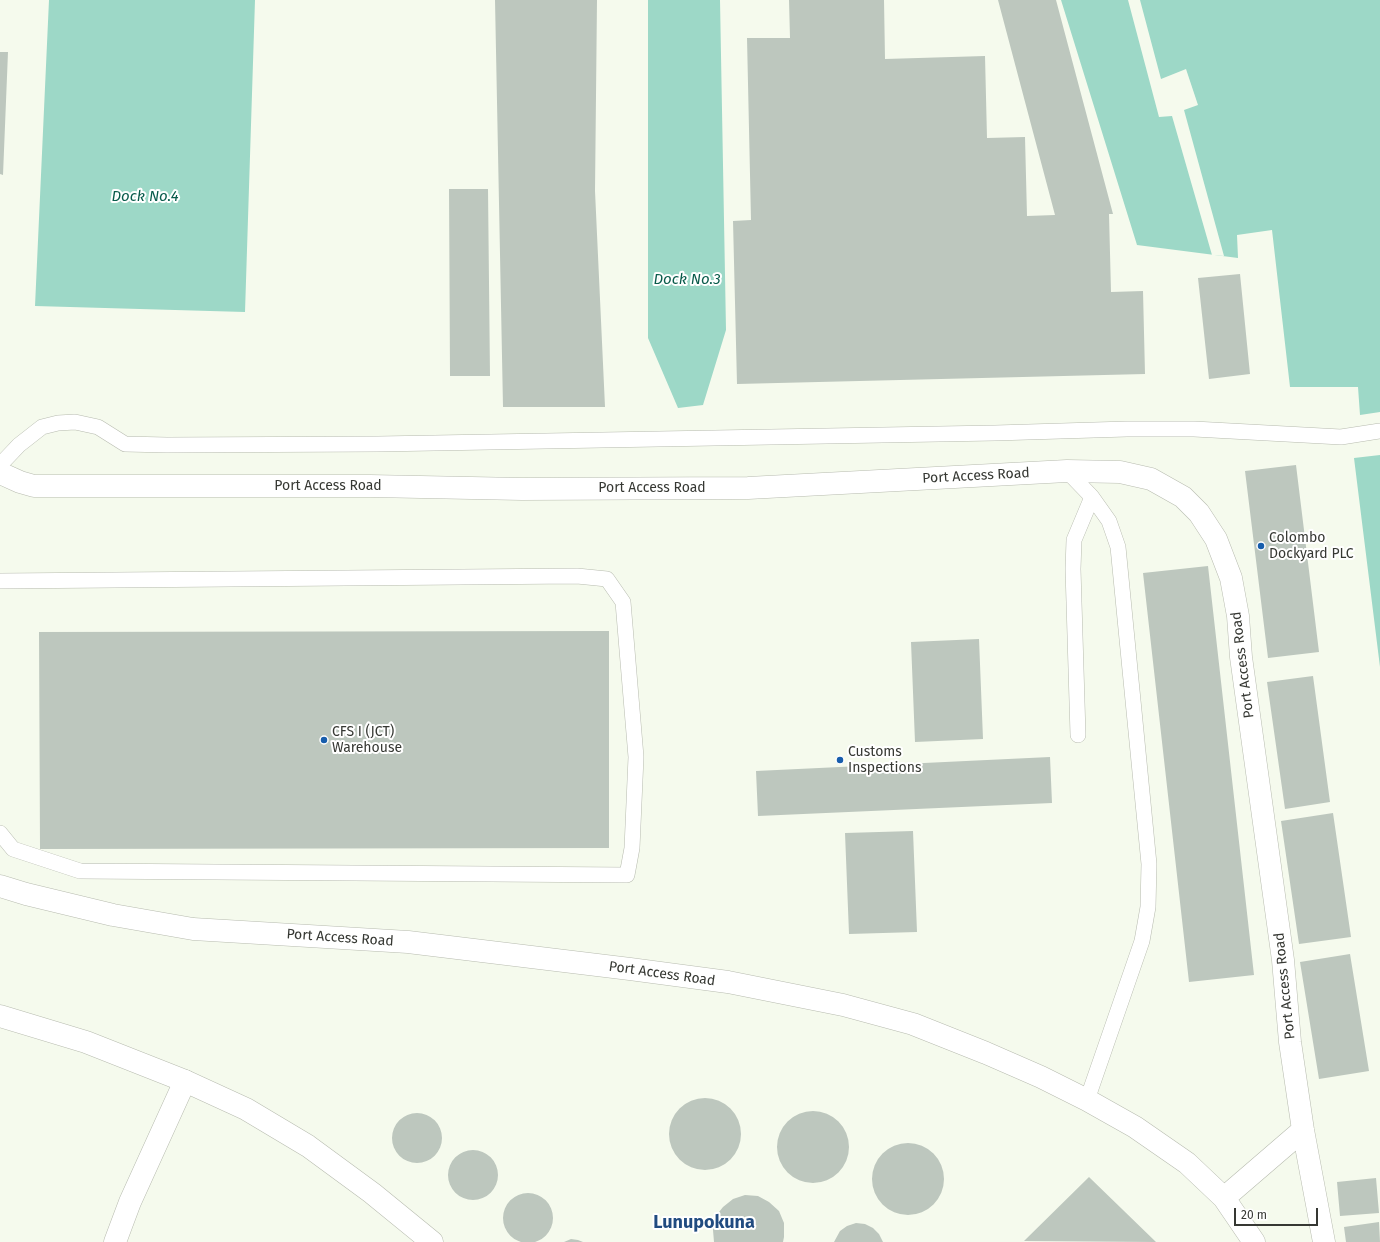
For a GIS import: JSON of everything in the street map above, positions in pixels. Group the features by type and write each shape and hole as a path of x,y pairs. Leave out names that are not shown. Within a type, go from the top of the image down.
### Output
{"main road":[{"name":"Port Access Road","path":"0,473 20,482 34,486 362,486 522,489 748,488 1067,471 1120,472 1151,479 1183,497 1199,513 1216,539 1231,578 1238,616 1241,658 1282,953 1290,1042 1303,1130 1324,1242"},
{"name":"Port Access Road","path":"0,886 26,894 113,915 193,929 408,942 720,981 843,1004 913,1024 986,1053 1087,1100 1135,1127 1187,1164 1224,1198 1254,1242"},
{"path":"0,1016 86,1042 185,1081 246,1109 308,1146 372,1193 432,1242"},
{"path":"115,1242 130,1202 185,1081"},
{"path":"1224,1198 1303,1130"}],"lane":[{"path":"0,465 19,445 42,427 58,423 75,422 98,427 125,444 167,445 386,444 995,433 1127,429 1194,429 1341,437 1380,432"},
{"path":"1067,471 1092,497 1109,521 1118,547 1149,864 1148,907 1142,940 1087,1100"},
{"path":"1078,735 1073,562 1074,540 1092,497"},
{"path":"0,581 570,576 607,579 623,602 636,757 632,848 626,875 80,871 13,849 0,833"}],"water":[{"name":"Dock No.4","path":"49,0 255,0 245,312 35,306"},
{"name":"Dock No.3","path":"648,0 720,0 726,330 703,405 678,408 648,338"},
{"path":"1061,0 1380,0 1380,412 1360,415 1358,387 1290,387 1272,230 1237,235 1238,258 1137,245"},
{"path":"1380,455 1380,667 1354,458"}],"pier":[{"path":"1128,0 1140,0 1161,79 1186,69 1198,105 1184,110 1224,256 1212,255 1172,116 1159,117"}],"building":[{"path":"495,0 597,0 595,191 605,407 503,407"},
{"path":"789,0 884,0 885,59 985,56 987,138 1025,137 1027,216 1055,215 998,0 1056,0 1113,214 1109,214 1111,292 1143,291 1145,374 737,384 733,221 751,220 747,38 790,38"},
{"path":"0,52 8,52 3,175 0,174"},
{"path":"449,189 488,189 490,376 450,376"},
{"path":"1240,274 1250,374 1209,379 1198,278"},
{"path":"1296,465 1319,652 1268,658 1245,471"},
{"path":"1208,566 1254,975 1189,982 1143,573"},
{"name":"CFS I (JCT) Warehouse","path":"609,631 609,848 40,849 39,632"},
{"path":"979,639 983,739 915,742 911,642"},
{"path":"1313,676 1330,802 1285,809 1267,682"},
{"path":"1050,757 1052,803 758,816 756,771"},
{"path":"1333,813 1351,937 1299,944 1281,821"},
{"path":"913,831 917,932 849,934 845,833"},
{"path":"1350,954 1369,1071 1319,1079 1300,962"},
{"path":"705,1098 725,1104 735,1114 741,1134 735,1154 725,1164 705,1170 685,1164 675,1154 669,1134 675,1114 685,1104"},
{"path":"813,1111 833,1117 843,1127 849,1147 843,1167 833,1177 813,1183 793,1177 783,1167 777,1147 783,1127 793,1117"},
{"path":"412,1113 422,1113 435,1120 442,1133 442,1143 435,1156 422,1163 412,1163 403,1159 396,1152 392,1143 392,1133 396,1124 403,1117"},
{"path":"908,1143 928,1149 938,1159 944,1179 938,1199 928,1209 908,1215 888,1209 878,1199 872,1179 878,1159 888,1149"},
{"path":"468,1150 478,1150 491,1157 498,1170 498,1180 491,1193 478,1200 468,1200 459,1196 452,1189 448,1180 448,1170 452,1161 459,1154"},
{"path":"1089,1177 1156,1242 1024,1241"},
{"path":"1376,1178 1379,1213 1340,1216 1337,1182"},
{"path":"523,1193 533,1193 546,1200 553,1213 553,1223 546,1236 533,1243 523,1243 514,1239 507,1232 503,1223 503,1213 507,1204 514,1197"},
{"path":"745,1195 758,1196 769,1202 779,1211 784,1223 783,1242 714,1242 713,1230 715,1217 723,1207 733,1199"},
{"path":"1379,1222 1380,1242 1346,1242 1344,1227"},
{"path":"856,1223 865,1224 873,1228 879,1234 883,1242 834,1242 840,1231 847,1226"},
{"path":"571,1239 578,1240 583,1242 564,1242"}],"place":[{"name":"Colombo Dockyard PLC","path":"1261,546"},
{"name":"CFS I (JCT) Warehouse","path":"324,740"},
{"name":"Customs Inspections","path":"840,760"}],"district":[{"name":"Lunupokuna","path":"704,1223"}]}
